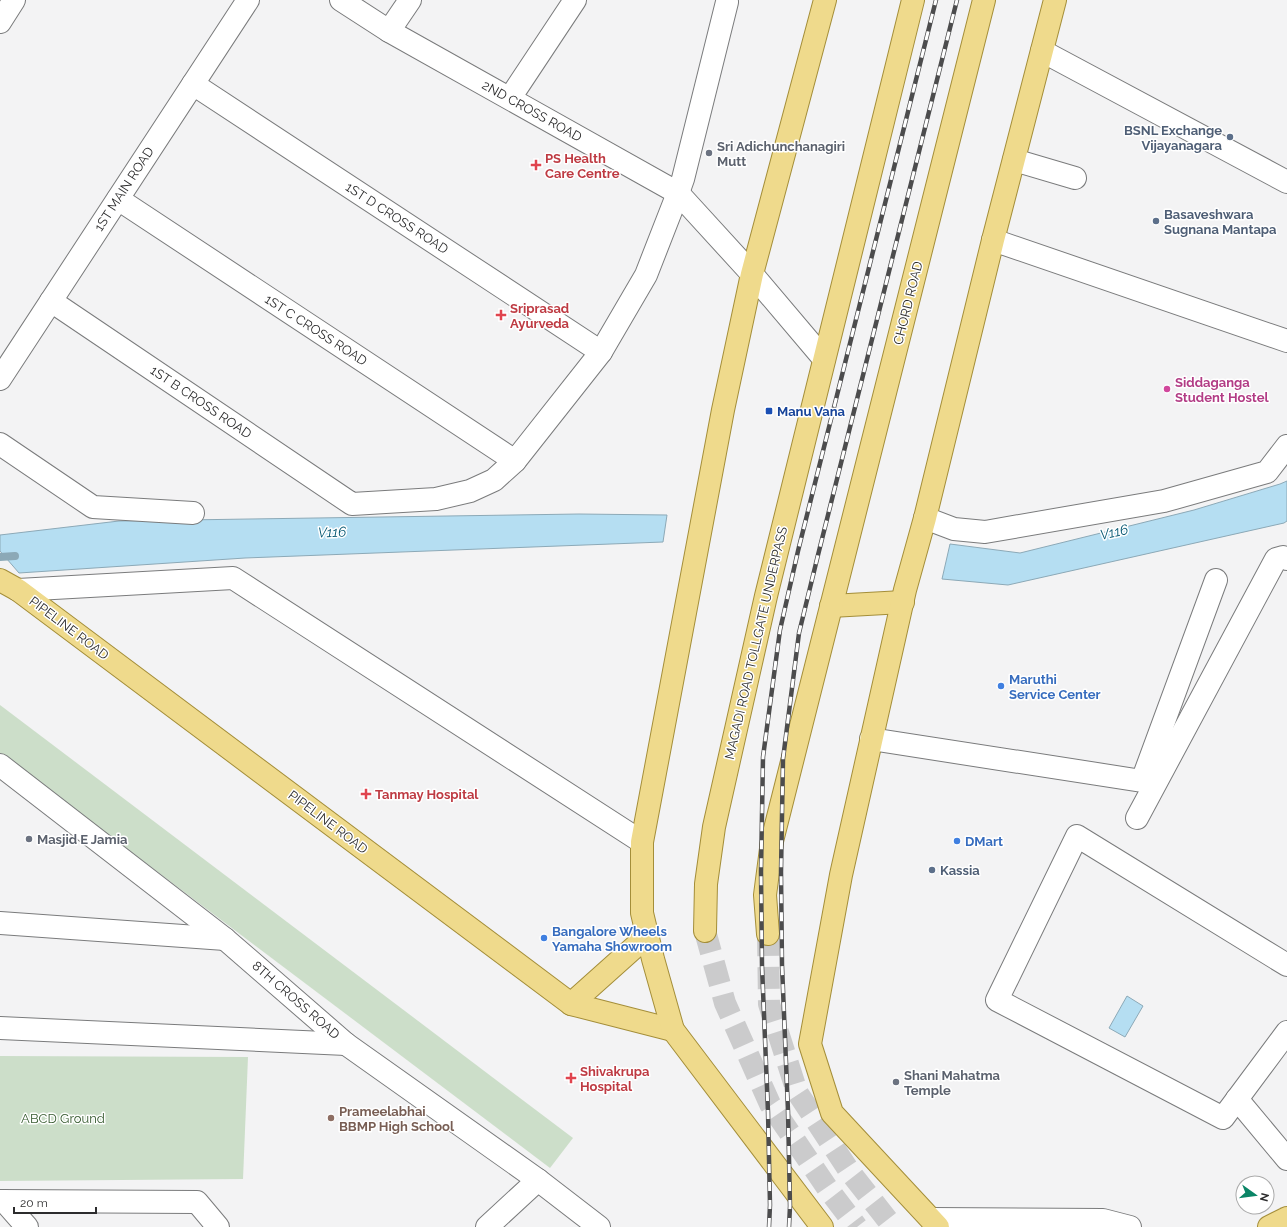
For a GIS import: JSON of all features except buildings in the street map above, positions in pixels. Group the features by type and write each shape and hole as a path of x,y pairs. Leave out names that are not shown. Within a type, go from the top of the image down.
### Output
{"main road":[{"path":"822,1227 673,1030 642,913 642,842 702,517 752,274 825,0"},
{"path":"824,359 913,0"},
{"name":"CHORD ROAD","path":"831,606 984,0"},
{"path":"935,1223 832,1113 810,1044 841,875 904,596 925,518 993,240 1055,0"},
{"name":"MAGADI ROAD TOLLGATE UNDERPASS","path":"705,930 706,884 714,827 766,596 824,359"},
{"name":"PIPELINE ROAD","path":"10,586 571,1004 673,1030"},
{"path":"768,934 765,895 772,841 831,606 904,596"},
{"path":"571,1004 647,936"},
{"path":"1269,1227 1287,1218"}],"street":[{"path":"0,22 14,0"},
{"name":"1ST MAIN ROAD","path":"0,379 248,0"},
{"name":"2ND CROSS ROAD","path":"341,0 389,31 678,194 752,274 824,359"},
{"path":"389,31 410,0"},
{"path":"510,98 574,0"},
{"path":"515,461 601,352 646,275 678,194 727,2"},
{"path":"1042,51 1287,182"},
{"name":"1ST D CROSS ROAD","path":"192,84 601,352"},
{"path":"1014,160 1075,178"},
{"name":"1ST C CROSS ROAD","path":"118,199 515,461"},
{"path":"993,240 1287,341"},
{"name":"1ST B CROSS ROAD","path":"51,301 352,504 436,499 470,491 494,480 515,461"},
{"path":"0,444 93,507 193,513"},
{"path":"925,518 954,529 985,532 1164,501 1267,472 1287,446"},
{"path":"1137,818 1276,559 1285,558"},
{"path":"10,586 233,578 642,842"},
{"path":"871,739 1142,781 1216,580"},
{"name":"8TH CROSS ROAD","path":"0,765 225,939 346,1044 538,1180 599,1227"},
{"path":"1287,965 1077,836 997,1000 1223,1118 1287,1032"},
{"path":"0,923 225,939"},
{"path":"0,1028 346,1044"},
{"path":"1237,1099 1287,1160"},
{"path":"486,1227 538,1180"},
{"path":"2,1201 27,1227"},
{"path":"2,1201 197,1202 218,1227"},
{"path":"935,1223 1103,1220 1130,1227"}],"green space":[{"path":"0,705 573,1138 550,1168 0,753"},
{"name":"ABCD Ground","path":"0,1056 248,1057 243,1179 0,1181"}],"water":[{"path":"1287,481 1287,521 1284,523 1008,585 942,579 950,544 1020,553 1194,510"},
{"path":"579,514 667,515 663,542 245,558 19,573 0,551 0,535 119,521"},
{"path":"1127,996 1143,1006 1125,1037 1109,1028"}],"waterway":[{"name":"V116","path":"0,557 15,556"}],"tunnel":[{"path":"705,931 725,1003 770,1104 828,1189 857,1227"},
{"path":"768,934 769,1004 797,1092 850,1172 893,1227"}],"railway":[{"path":"769,1227 768,1112 762,966 761,872 763,757 780,630 798,551 936,0"},
{"path":"789,1227 788,1111 782,965 781,872 783,759 799,633 957,0"}],"place":[{"name":"BSNL Exchange Vijayanagara","path":"1230,137"},
{"name":"Sri Adichunchanagiri Mutt","path":"709,153"},
{"name":"PS Health Care Centre","path":"536,165"},
{"name":"Basaveshwara Sugnana Mantapa","path":"1156,221"},
{"name":"Sriprasad Ayurveda","path":"501,315"},
{"name":"Siddaganga Student Hostel","path":"1167,389"},
{"name":"Manu Vana","path":"769,411"},
{"name":"Maruthi Service Center","path":"1001,686"},
{"name":"Tanmay Hospital","path":"366,794"},
{"name":"Masjid E Jamia","path":"29,839"},
{"name":"DMart","path":"957,841"},
{"name":"Kassia","path":"932,870"},
{"name":"Bangalore Wheels Yamaha Showroom","path":"544,938"},
{"name":"Shivakrupa Hospital","path":"571,1078"},
{"name":"Shani Mahatma Temple","path":"896,1082"},
{"name":"Prameelabhai BBMP High School","path":"331,1118"}]}
